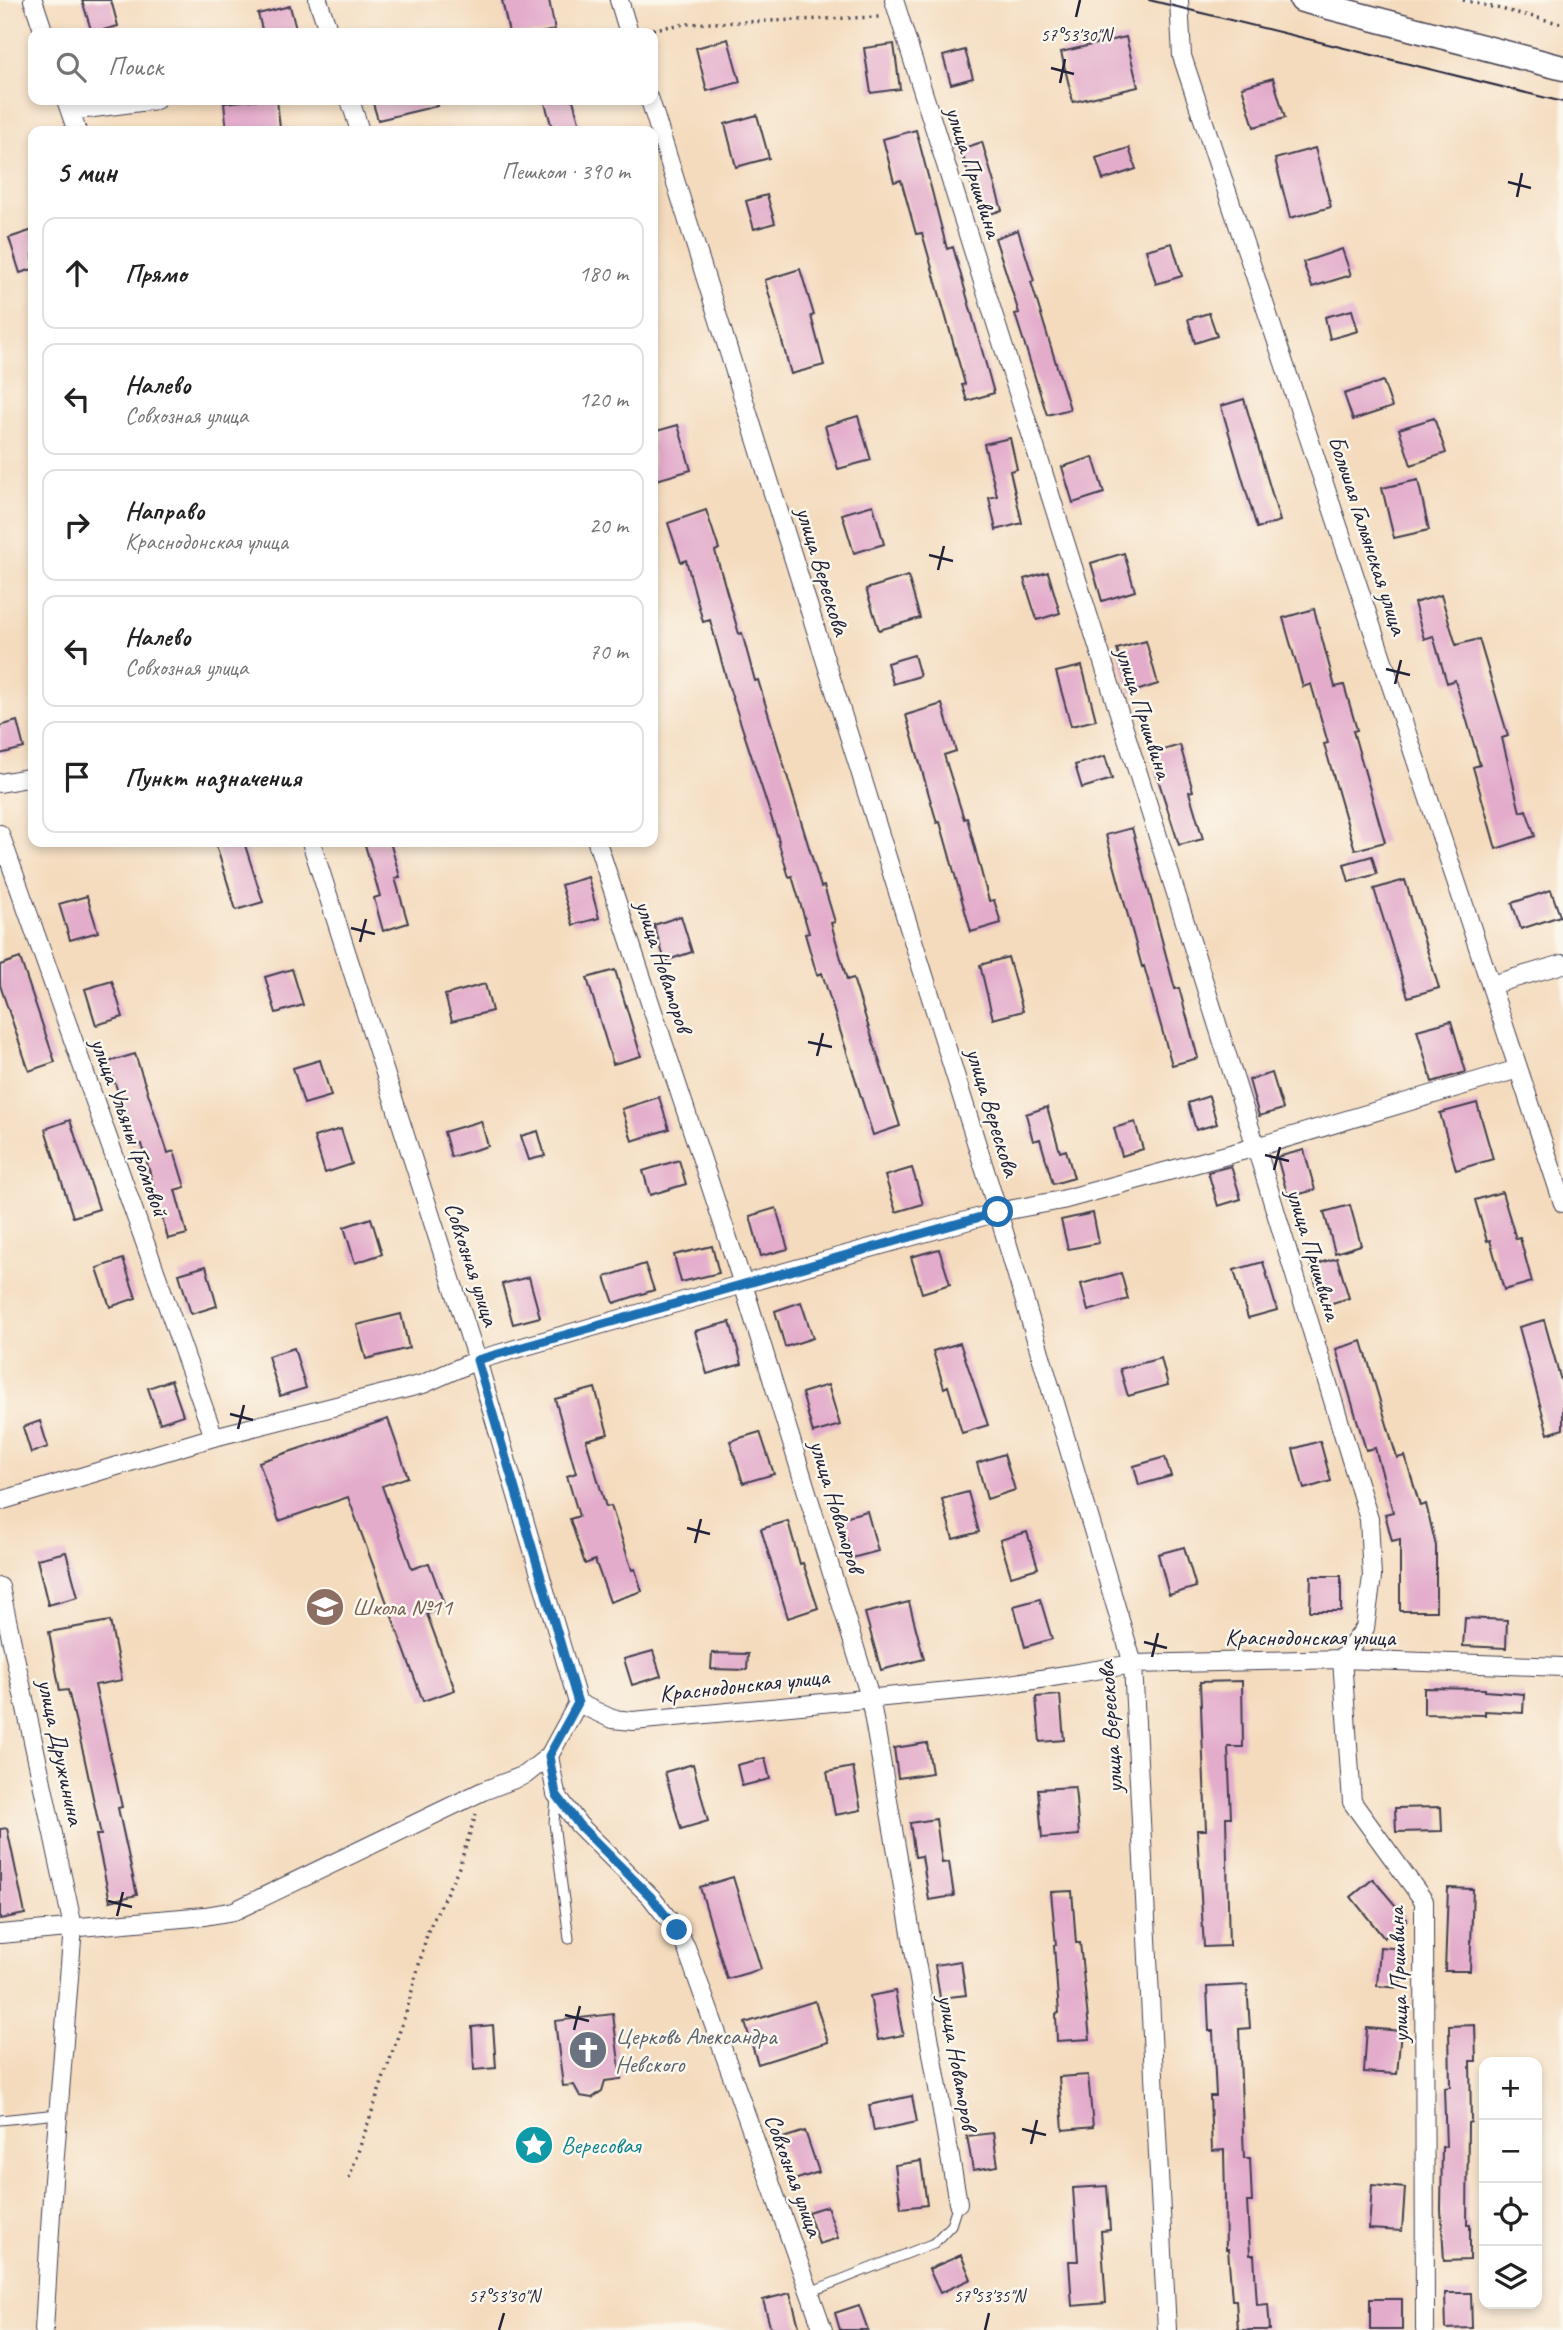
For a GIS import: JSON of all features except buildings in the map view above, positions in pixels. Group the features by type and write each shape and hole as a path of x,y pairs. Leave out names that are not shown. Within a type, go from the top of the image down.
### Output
{"main road":[{"path":"1303,0 1563,68"}],"street":[{"path":"33,0 42,28"},
{"path":"318,0 327,28"},
{"path":"619,0 627,28"},
{"name":"Большая Гальянская улица","path":"1179,0 1182,56 1563,1203"},
{"name":"улица Пришвина","path":"896,8 1256,1147 1369,1519 1372,1577 1365,1628 1342,1658 1352,1802 1424,1901 1425,2330"},
{"path":"352,105 358,126"},
{"name":"улица Верескова","path":"652,105 998,1212 1133,1664 1167,2330"},
{"path":"68,106 75,126"},
{"path":"0,783 28,778"},
{"name":"улица Ульяны Громовой","path":"0,834 214,1437"},
{"name":"Совхозная улица","path":"313,847 477,1360 578,1703"},
{"name":"улица Новаторов","path":"599,847 743,1284 870,1698 958,2203"},
{"path":"1491,985 1563,964"},
{"path":"0,1501 214,1437 423,1384 477,1360 743,1284 998,1212 1062,1200 1256,1147 1518,1069"},
{"name":"улица Дружинина","path":"0,1587 73,1927 44,2330"},
{"name":"Краснодонская улица","path":"578,1703 612,1719 634,1721 991,1687 1133,1664 1342,1658 1563,1667"},
{"path":"0,1934 205,1916 234,1911 483,1791 525,1775 549,1756 578,1703"},
{"name":"Совхозная улица","path":"549,1756 556,1794 579,1825 651,1897 677,1930 686,1947 822,2330"}],"lane":[{"path":"556,1794 554,1823 569,1939"},
{"path":"0,2120 58,2114"},
{"path":"810,2292 934,2243 951,2225 958,2203"}],"path":[{"path":"1463,0 1563,24"},
{"path":"658,28 686,23 813,21 896,8"},
{"path":"349,2178 406,2013 428,1931 459,1867 483,1791"}],"tram line":[{"path":"1149,0 1563,102"}],"place":[{"name":"Школа №11","path":"325,1607"},
{"name":"Церковь Александра Невского","path":"588,2050"},
{"name":"Вересовая","path":"534,2145"}],"route":[{"path":"677,1930 651,1897 579,1825 556,1794 549,1756 578,1703 477,1360 998,1212"}]}
